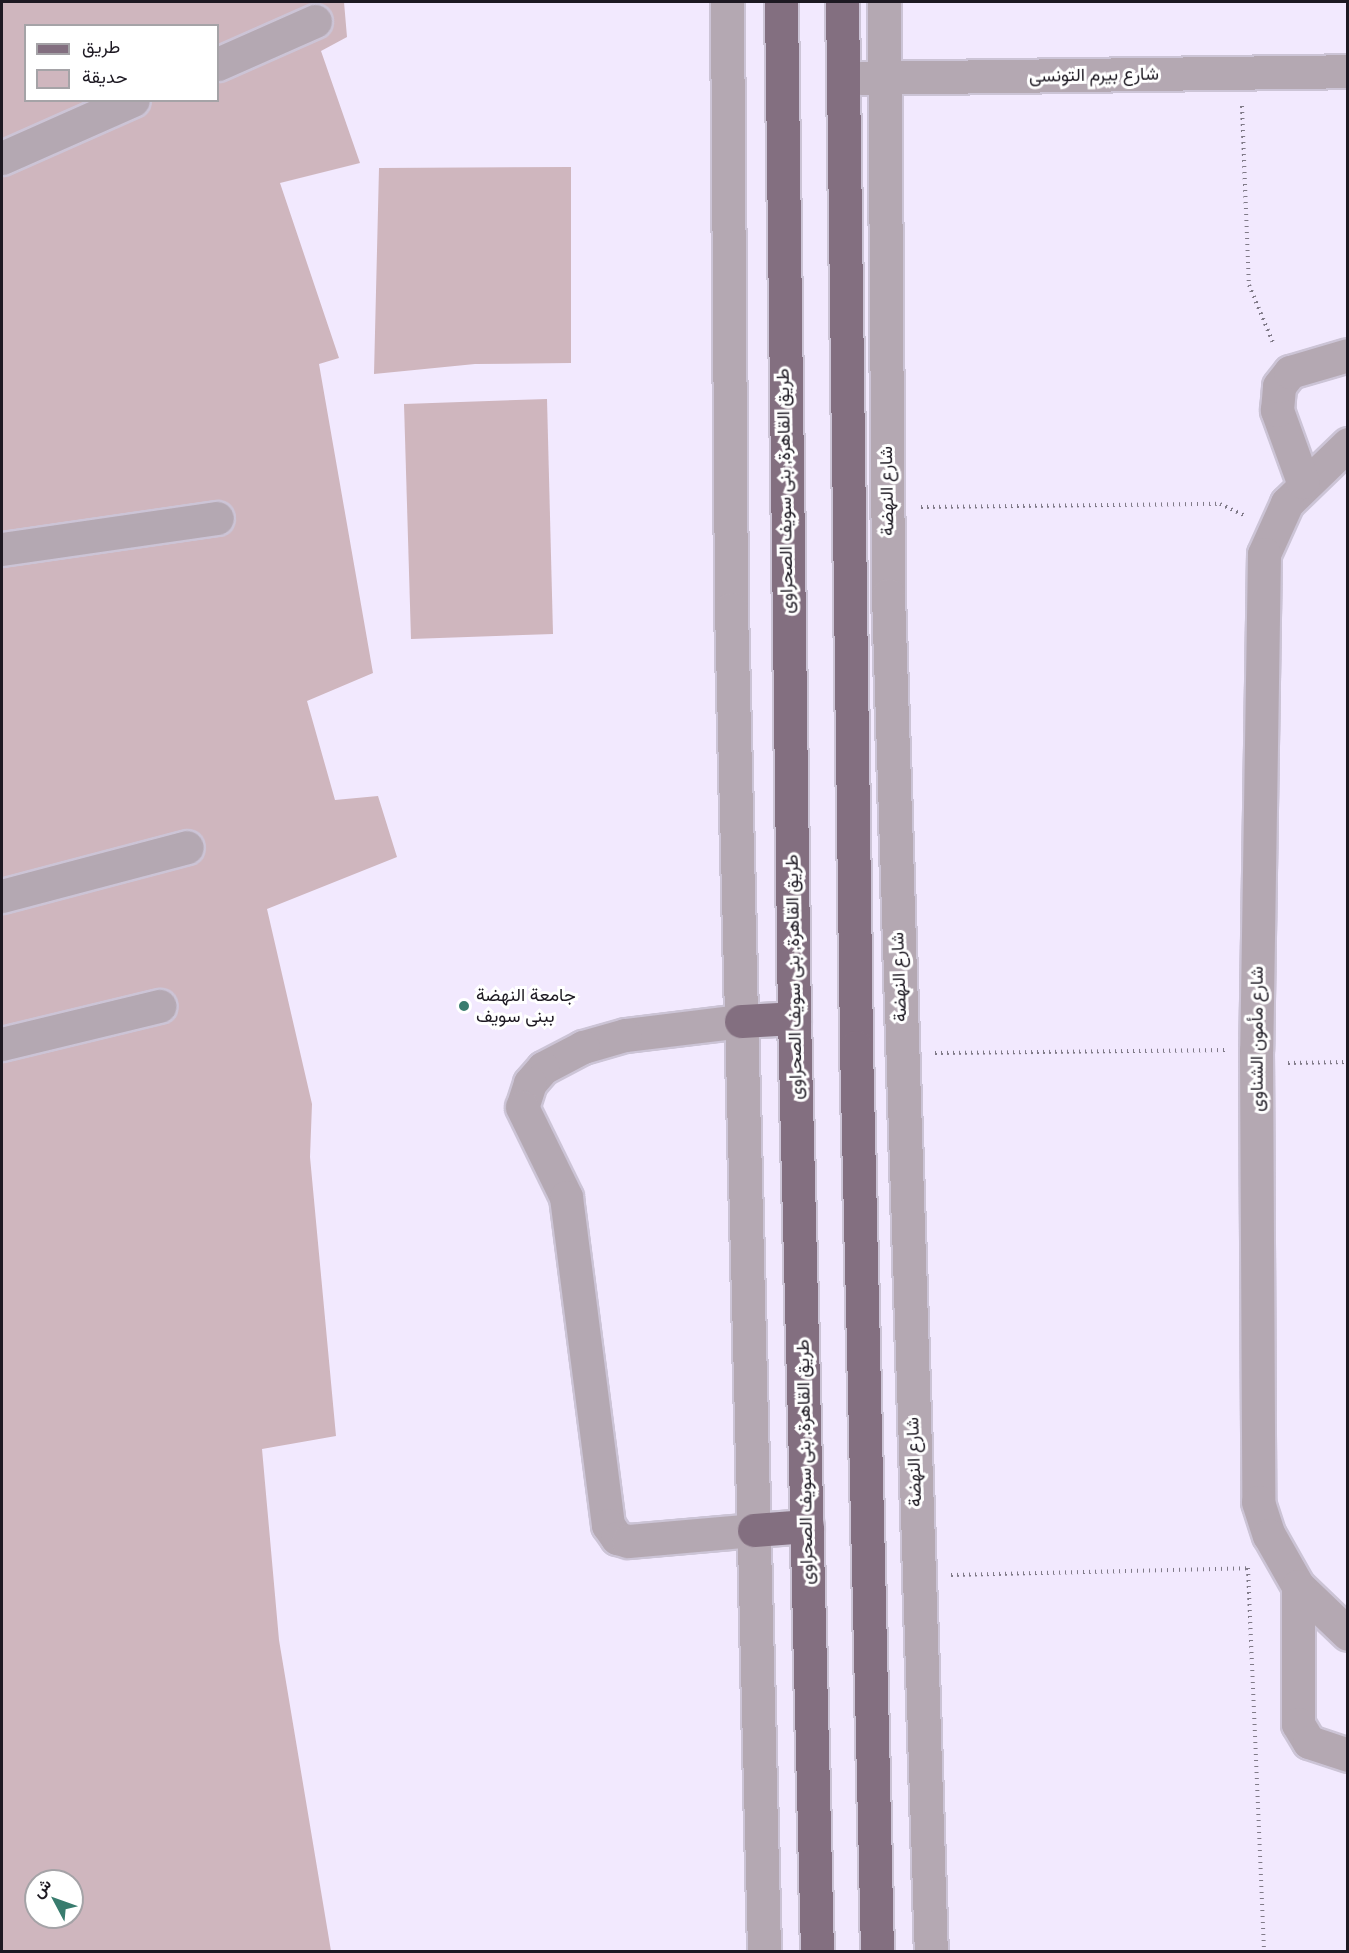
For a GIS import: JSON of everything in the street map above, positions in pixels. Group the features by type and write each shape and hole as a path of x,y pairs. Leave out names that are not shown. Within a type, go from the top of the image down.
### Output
{"main road":[{"name":"طريق القاهرة, بنى سويف الصحراوى","path":"782,2 794,1017 817,1952"},
{"path":"842,2 841,78 877,1952"},
{"path":"741,1021 794,1017"},
{"path":"754,1530 807,1526"}],"street":[{"path":"727,2 726,325 764,1952"},
{"name":"شارع النهضة","path":"884,2 887,508 917,1576 931,1952"},
{"path":"219,64 315,21"},
{"name":"شارع بيرم التونسى","path":"841,78 1347,71"},
{"path":"2,158 128,102"},
{"path":"1303,482 1277,410 1279,386 1290,372 1347,355"},
{"name":"شارع مأمون الشناوى","path":"1347,444 1303,482 1273,526 1264,554 1257,1056 1258,1502 1291,1576 1347,1634"},
{"path":"2,549 217,518"},
{"path":"2,896 187,847"},
{"path":"2,1044 159,1006"},
{"path":"741,1021 625,1035 584,1047 543,1068 530,1083 522,1107 566,1197 608,1525 616,1538 628,1542 754,1530"},
{"path":"1291,1576 1298,1724 1309,1742 1347,1755"}],"path":[{"path":"1241,72 1249,285 1263,325 1290,372"},
{"path":"887,508 1220,504 1245,514 1264,554"},
{"path":"902,1053 1257,1056 1347,1062"},
{"path":"917,1576 1248,1568 1291,1576"},
{"path":"1248,1568 1264,1952"}],"green space":[{"path":"2,2 344,2 347,37 321,51 360,163 280,183 339,358 319,364 373,673 307,701 335,800 378,796 397,857 267,909 312,1104 310,1157 336,1436 262,1449 279,1640 331,1951 2,1952"},
{"path":"571,167 571,363 475,364 374,374 379,168"},
{"path":"547,399 553,634 411,639 404,404"}],"place":[{"name":"جامعة النهضة ببنى سويف","path":"464,1006"}]}
